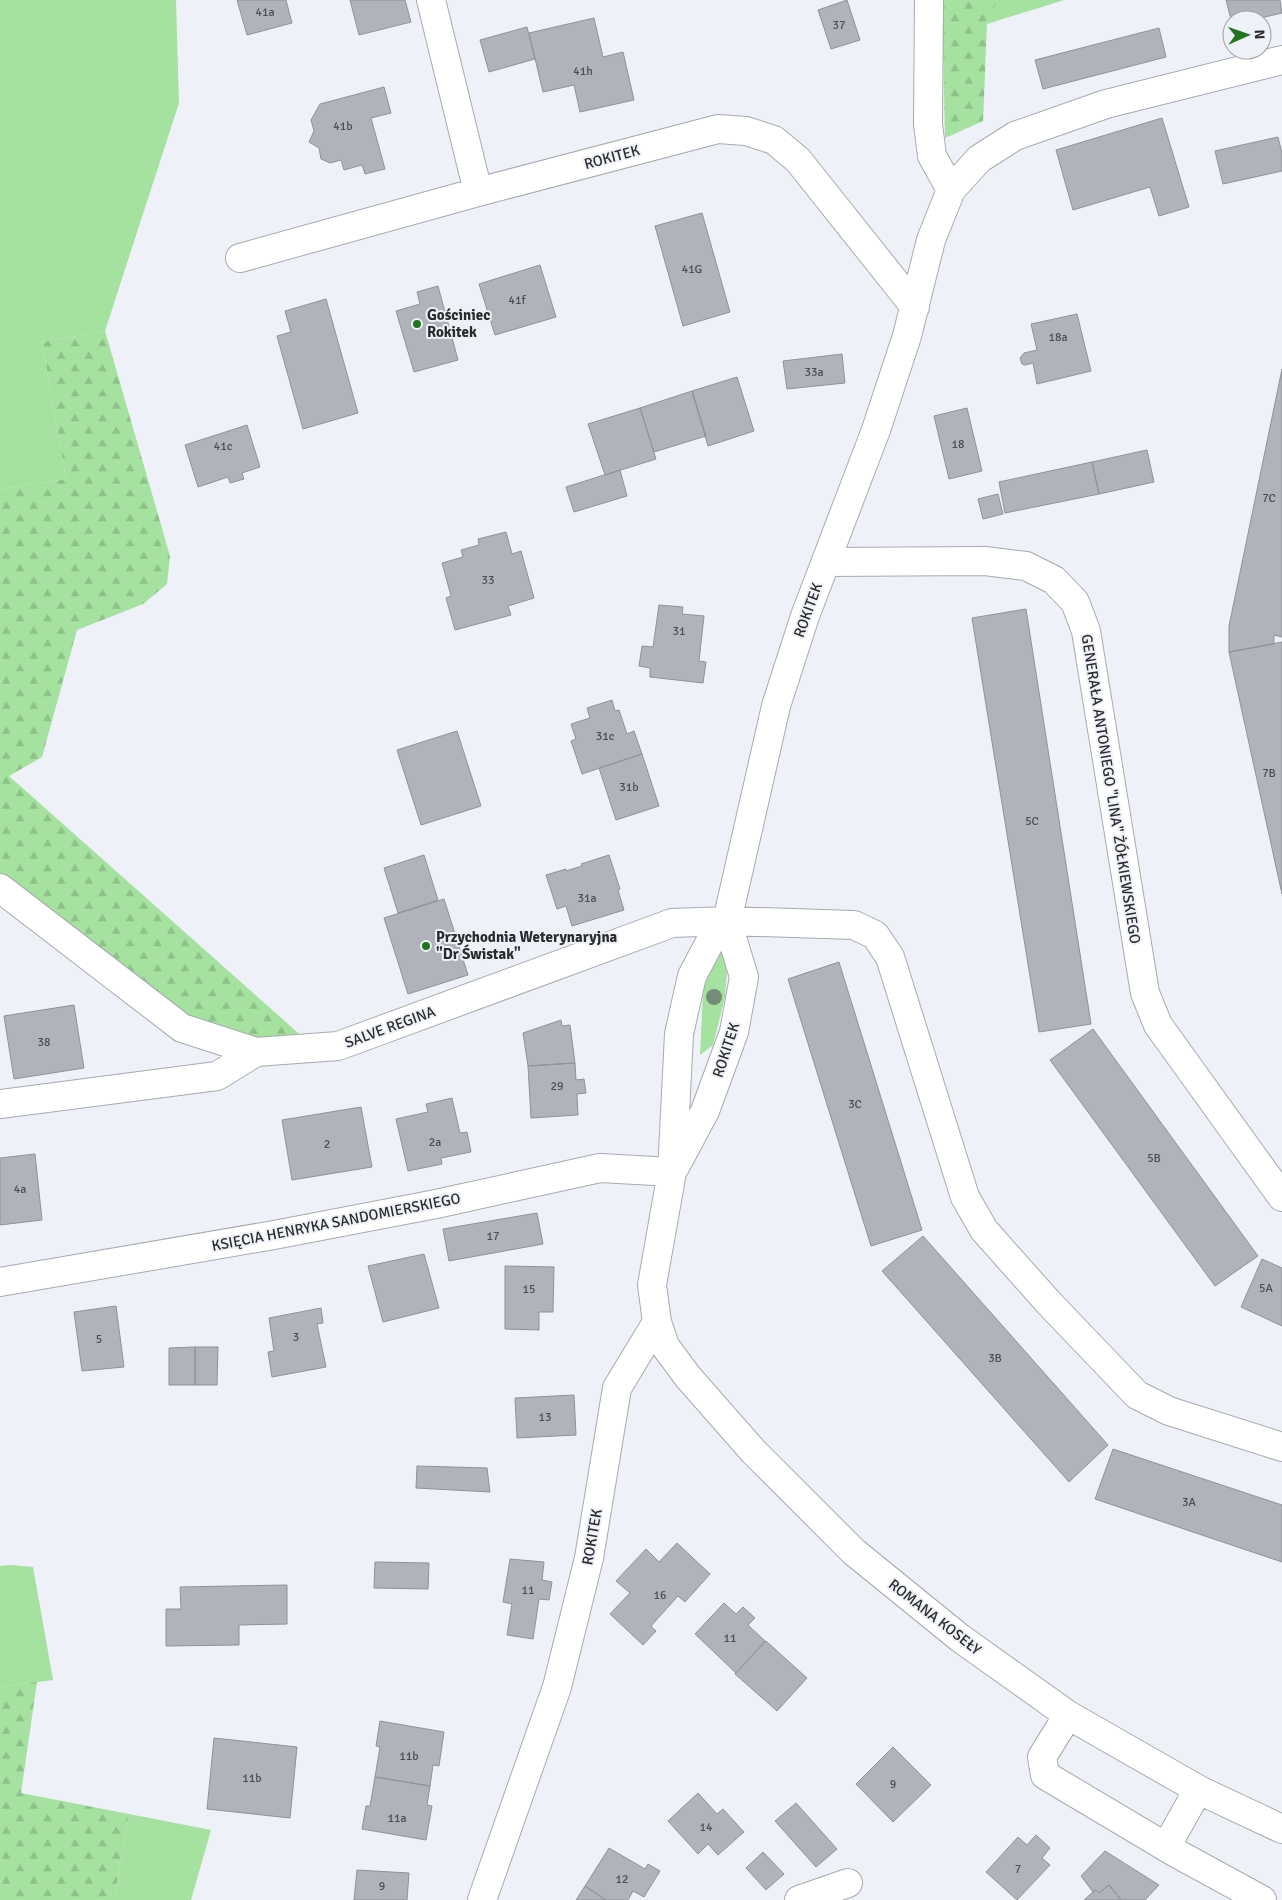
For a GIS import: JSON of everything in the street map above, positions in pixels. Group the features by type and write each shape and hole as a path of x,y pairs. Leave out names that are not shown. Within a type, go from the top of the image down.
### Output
{"street":[{"path":"431,0 478,192"},
{"path":"929,0 928,124 932,156 951,190"},
{"name":"ROKITEK","path":"482,1900 557,1687 589,1558 617,1388 657,1322 652,1285 672,1172 679,1034 692,976 710,942 727,921 776,706 805,616 876,430 907,336 931,240 951,190 979,158 1015,136 1106,104 1282,60"},
{"name":"ROKITEK","path":"240,258 478,192 718,129 746,131 774,140 798,160 915,307"},
{"name":"GENERAŁA ANTONIEGO \"LINA\" ŻÓŁKIEWSKIEGO","path":"826,562 985,561 1026,566 1054,580 1075,602 1086,631 1145,993 1158,1025 1282,1197"},
{"name":"SALVE REGINA","path":"0,888 182,1028 256,1052 338,1046 672,923 727,921"},
{"path":"727,921 854,925 876,935 890,957 965,1197 984,1230 1048,1302 1137,1395 1169,1411 1282,1447"},
{"name":"ROKITEK","path":"672,1172 705,1111 734,1032 744,977 727,921"},
{"path":"0,1104 217,1076 256,1052"},
{"name":"KSIĘCIA HENRYKA SANDOMIERSKIEGO","path":"0,1282 274,1235 379,1215 600,1168 672,1172"},
{"name":"ROMANA KOSEŁY","path":"657,1322 665,1346 688,1377 754,1452 854,1552 960,1638 1068,1715 1198,1790 1282,1829"},
{"path":"1068,1715 1042,1757 1046,1775 1166,1847 1262,1900"},
{"path":"1166,1847 1198,1790"},
{"path":"799,1900 848,1883"}],"green space":[{"path":"0,0 176,0 179,103 105,331 42,342 66,479 0,489"},
{"path":"942,0 997,0 987,24 983,121 945,138"},
{"path":"997,0 1064,0 987,24"},
{"path":"105,331 170,556 167,584 143,604 77,630 42,757 9,776 306,1040 259,1041 188,1016 0,873 0,489 66,479 42,342"},
{"path":"720,939 727,971 725,997 713,1045 700,1055 703,992"},
{"path":"0,1566 33,1567 53,1680 0,1687"},
{"path":"37,1682 21,1793 129,1814 114,1900 0,1900 0,1687"},
{"path":"129,1814 211,1830 191,1900 114,1900"}],"building":[{"path":"237,0 286,0 292,23 247,35"},
{"path":"350,0 405,0 411,22 359,35"},
{"path":"847,0 860,40 831,49 818,10"},
{"path":"1226,0 1280,0 1282,13 1272,15 1272,10 1229,10"},
{"path":"594,18 603,57 623,52 634,100 580,112 574,85 543,92 529,33"},
{"path":"527,27 535,59 489,72 480,40"},
{"path":"1159,28 1166,57 1043,89 1035,60"},
{"path":"384,87 391,113 371,118 385,169 365,174 362,165 344,170 341,160 330,163 321,159 319,148 309,142 314,131 311,120 320,104"},
{"path":"1162,118 1189,207 1159,216 1150,187 1073,210 1056,150"},
{"path":"1278,137 1282,153 1282,171 1223,184 1215,151"},
{"path":"702,213 730,312 683,326 655,226"},
{"path":"540,265 556,317 495,335 479,284"},
{"path":"438,286 458,360 414,372 396,311 420,304 417,292"},
{"path":"326,299 358,413 303,429 277,336 291,332 285,311"},
{"path":"1077,314 1091,371 1037,384 1033,363 1022,364 1020,358 1024,353 1037,350 1031,324"},
{"path":"842,354 845,383 787,389 783,361"},
{"path":"1282,369 1282,637 1274,635 1274,644 1229,652 1229,626"},
{"path":"737,377 754,431 708,446 692,391"},
{"path":"692,391 706,436 654,452 640,408"},
{"path":"640,408 656,459 605,475 588,424"},
{"path":"967,408 982,471 949,479 934,416"},
{"path":"247,425 260,467 242,473 244,479 230,483 228,477 198,487 185,445"},
{"path":"1147,450 1154,482 1099,494 1092,462"},
{"path":"1092,462 1099,494 1005,513 999,482"},
{"path":"620,470 627,496 574,512 566,487"},
{"path":"998,494 1003,514 983,519 978,499"},
{"path":"506,532 512,554 521,551 534,598 508,606 511,615 455,630 446,598 451,596 442,563 463,557 461,550 479,545 478,539"},
{"path":"659,605 683,607 682,614 704,616 699,661 706,662 703,683 650,677 650,668 639,666 642,646 653,647"},
{"path":"1026,609 1091,1024 1039,1032 972,618"},
{"path":"1282,642 1282,894 1229,652"},
{"path":"612,700 615,711 619,710 627,734 634,731 642,754 582,774 571,741 576,739 571,724 590,718 587,708"},
{"path":"457,731 481,806 421,825 397,750"},
{"path":"642,754 659,806 616,820 599,768"},
{"path":"424,855 438,900 398,913 384,868"},
{"path":"609,855 620,889 618,890 624,910 572,926 566,906 557,909 546,875 582,866 581,864"},
{"name":"Przychodnia Weterynaryjna \"Dr Świstak\"","path":"444,899 468,975 408,994 384,918"},
{"path":"839,962 922,1230 871,1246 788,979"},
{"path":"74,1005 84,1068 14,1079 4,1016"},
{"path":"561,1020 562,1026 570,1025 575,1063 528,1066 523,1033"},
{"path":"1093,1029 1258,1256 1215,1286 1050,1060"},
{"path":"575,1063 576,1080 584,1079 586,1093 577,1094 578,1115 531,1118 528,1066"},
{"path":"452,1098 460,1133 467,1132 471,1152 441,1158 442,1164 408,1171 396,1119 428,1112 426,1104"},
{"path":"361,1107 372,1167 292,1180 282,1120"},
{"path":"35,1154 42,1220 0,1225 0,1158"},
{"path":"537,1213 543,1244 449,1261 443,1229"},
{"path":"923,1236 1108,1445 1069,1482 882,1271"},
{"path":"424,1254 439,1308 383,1322 368,1266"},
{"path":"1262,1259 1282,1268 1282,1326 1241,1307"},
{"path":"505,1266 554,1267 553,1312 539,1312 539,1330 505,1329"},
{"path":"116,1306 124,1367 82,1371 74,1312"},
{"path":"321,1308 323,1323 317,1324 326,1367 272,1377 268,1352 274,1351 269,1318"},
{"path":"195,1347 195,1385 169,1385 169,1348"},
{"path":"195,1347 218,1347 217,1385 195,1385"},
{"path":"574,1395 576,1435 517,1438 515,1398"},
{"path":"1113,1449 1282,1505 1282,1562 1095,1499"},
{"path":"417,1466 487,1468 490,1492 416,1488"},
{"path":"677,1543 710,1574 685,1602 678,1596 651,1626 656,1631 643,1645 610,1614 630,1593 616,1581 646,1549 659,1562"},
{"path":"510,1559 544,1562 542,1580 552,1582 549,1600 539,1599 533,1639 507,1635 512,1604 503,1602"},
{"path":"375,1562 429,1563 428,1589 374,1588"},
{"path":"287,1585 287,1624 239,1625 239,1645 166,1646 166,1609 181,1609 180,1587"},
{"path":"724,1603 736,1614 743,1607 755,1618 748,1625 765,1641 736,1673 695,1634"},
{"path":"766,1641 807,1678 777,1711 735,1674"},
{"path":"380,1721 444,1732 439,1766 433,1765 430,1786 375,1777 380,1747 376,1746"},
{"path":"214,1738 297,1747 290,1818 207,1809"},
{"path":"893,1747 931,1785 893,1822 856,1784"},
{"path":"375,1777 430,1786 427,1805 432,1806 426,1840 362,1829 366,1806 370,1806"},
{"path":"698,1793 717,1814 723,1809 744,1832 718,1855 708,1844 698,1854 668,1821"},
{"path":"796,1803 837,1849 816,1867 775,1821"},
{"path":"1036,1835 1050,1848 1042,1858 1050,1865 1017,1900 986,1872 1018,1837 1027,1845"},
{"path":"609,1848 645,1869 648,1864 660,1871 644,1897 633,1891 628,1900 606,1900 585,1886"},
{"path":"1105,1851 1159,1885 1145,1900 1121,1900 1109,1885 1099,1893 1096,1890 1093,1892 1081,1876"},
{"path":"763,1852 784,1874 766,1890 746,1868"},
{"path":"357,1870 409,1873 407,1900 354,1900"},
{"path":"1109,1885 1121,1900 1084,1900 1096,1890 1099,1893"},
{"path":"585,1886 606,1900 576,1900"}],"place":[{"name":"Gościniec Rokitek","path":"417,324"},
{"name":"Przychodnia Weterynaryjna \"Dr Świstak\"","path":"426,946"}]}
